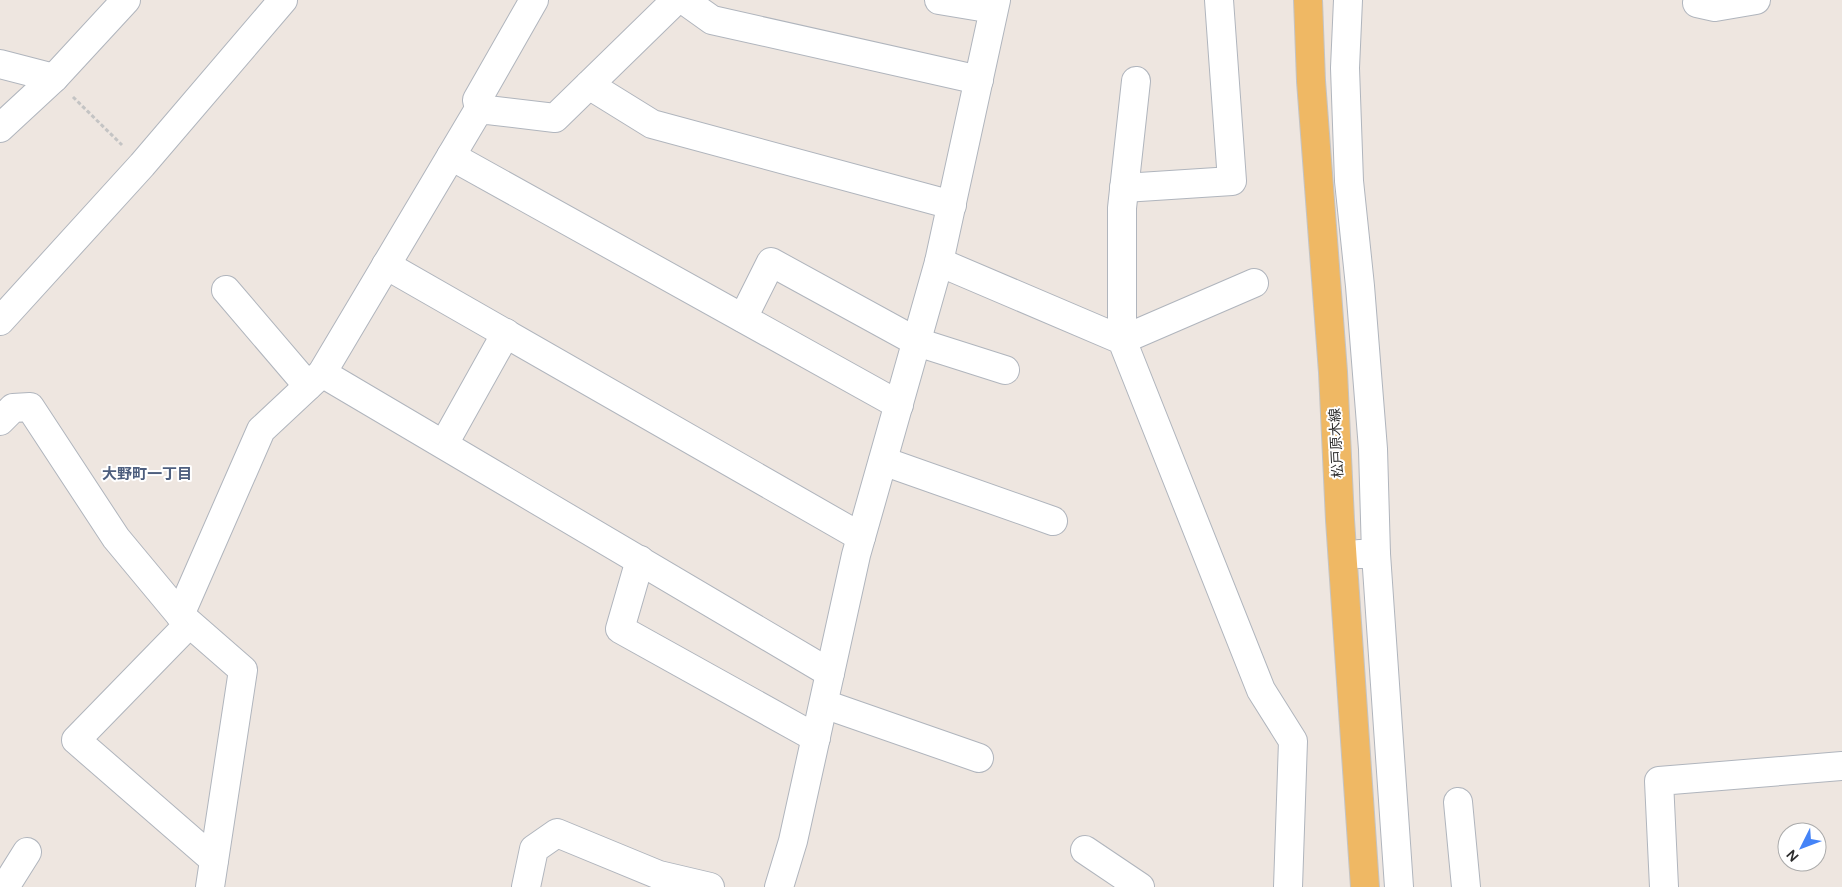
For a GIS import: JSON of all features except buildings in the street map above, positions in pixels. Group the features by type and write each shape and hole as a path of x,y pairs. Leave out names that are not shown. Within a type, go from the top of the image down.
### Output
{"main road":[{"name":"松戸原木線","path":"1308,0 1311,82 1333,372 1342,555 1365,887"}],"street":[{"path":"0,128 54,78 126,0"},
{"path":"0,322 142,165 283,0"},
{"path":"214,860 76,740 185,619 261,430 315,379 479,110 477,100 534,0"},
{"path":"479,110 555,118 676,0"},
{"path":"684,0 712,20 979,80"},
{"path":"779,887 793,841 861,537 939,262 994,5 939,0"},
{"path":"1124,188 1232,181 1218,0"},
{"path":"1348,0 1345,68 1349,182 1360,286 1372,440 1376,554 1399,887"},
{"path":"1697,3 1715,8 1756,0"},
{"path":"0,64 54,78"},
{"path":"1136,81 1122,208 1122,340 1261,690 1293,741 1288,887"},
{"path":"589,85 652,124 952,204"},
{"path":"451,156 899,405"},
{"path":"742,318 771,262 917,342 1005,370"},
{"path":"939,262 1122,340 1254,282"},
{"path":"386,264 861,537"},
{"path":"226,290 315,379 444,444 830,673"},
{"path":"444,444 506,333"},
{"path":"0,421 13,408 30,407 116,538 185,619 243,670 210,887"},
{"path":"883,461 1053,521"},
{"path":"1342,555 1376,554"},
{"path":"640,560 620,629 816,738"},
{"path":"824,704 979,758"},
{"path":"1664,887 1659,781 1842,766"},
{"path":"1458,802 1466,887"},
{"path":"526,887 534,849 557,833 659,875 710,887"},
{"path":"1085,850 1140,887"},
{"path":"5,887 27,852"}],"path":[{"path":"54,78 142,165"}],"district":[{"name":"大野町一丁目","path":"147,474"}]}
